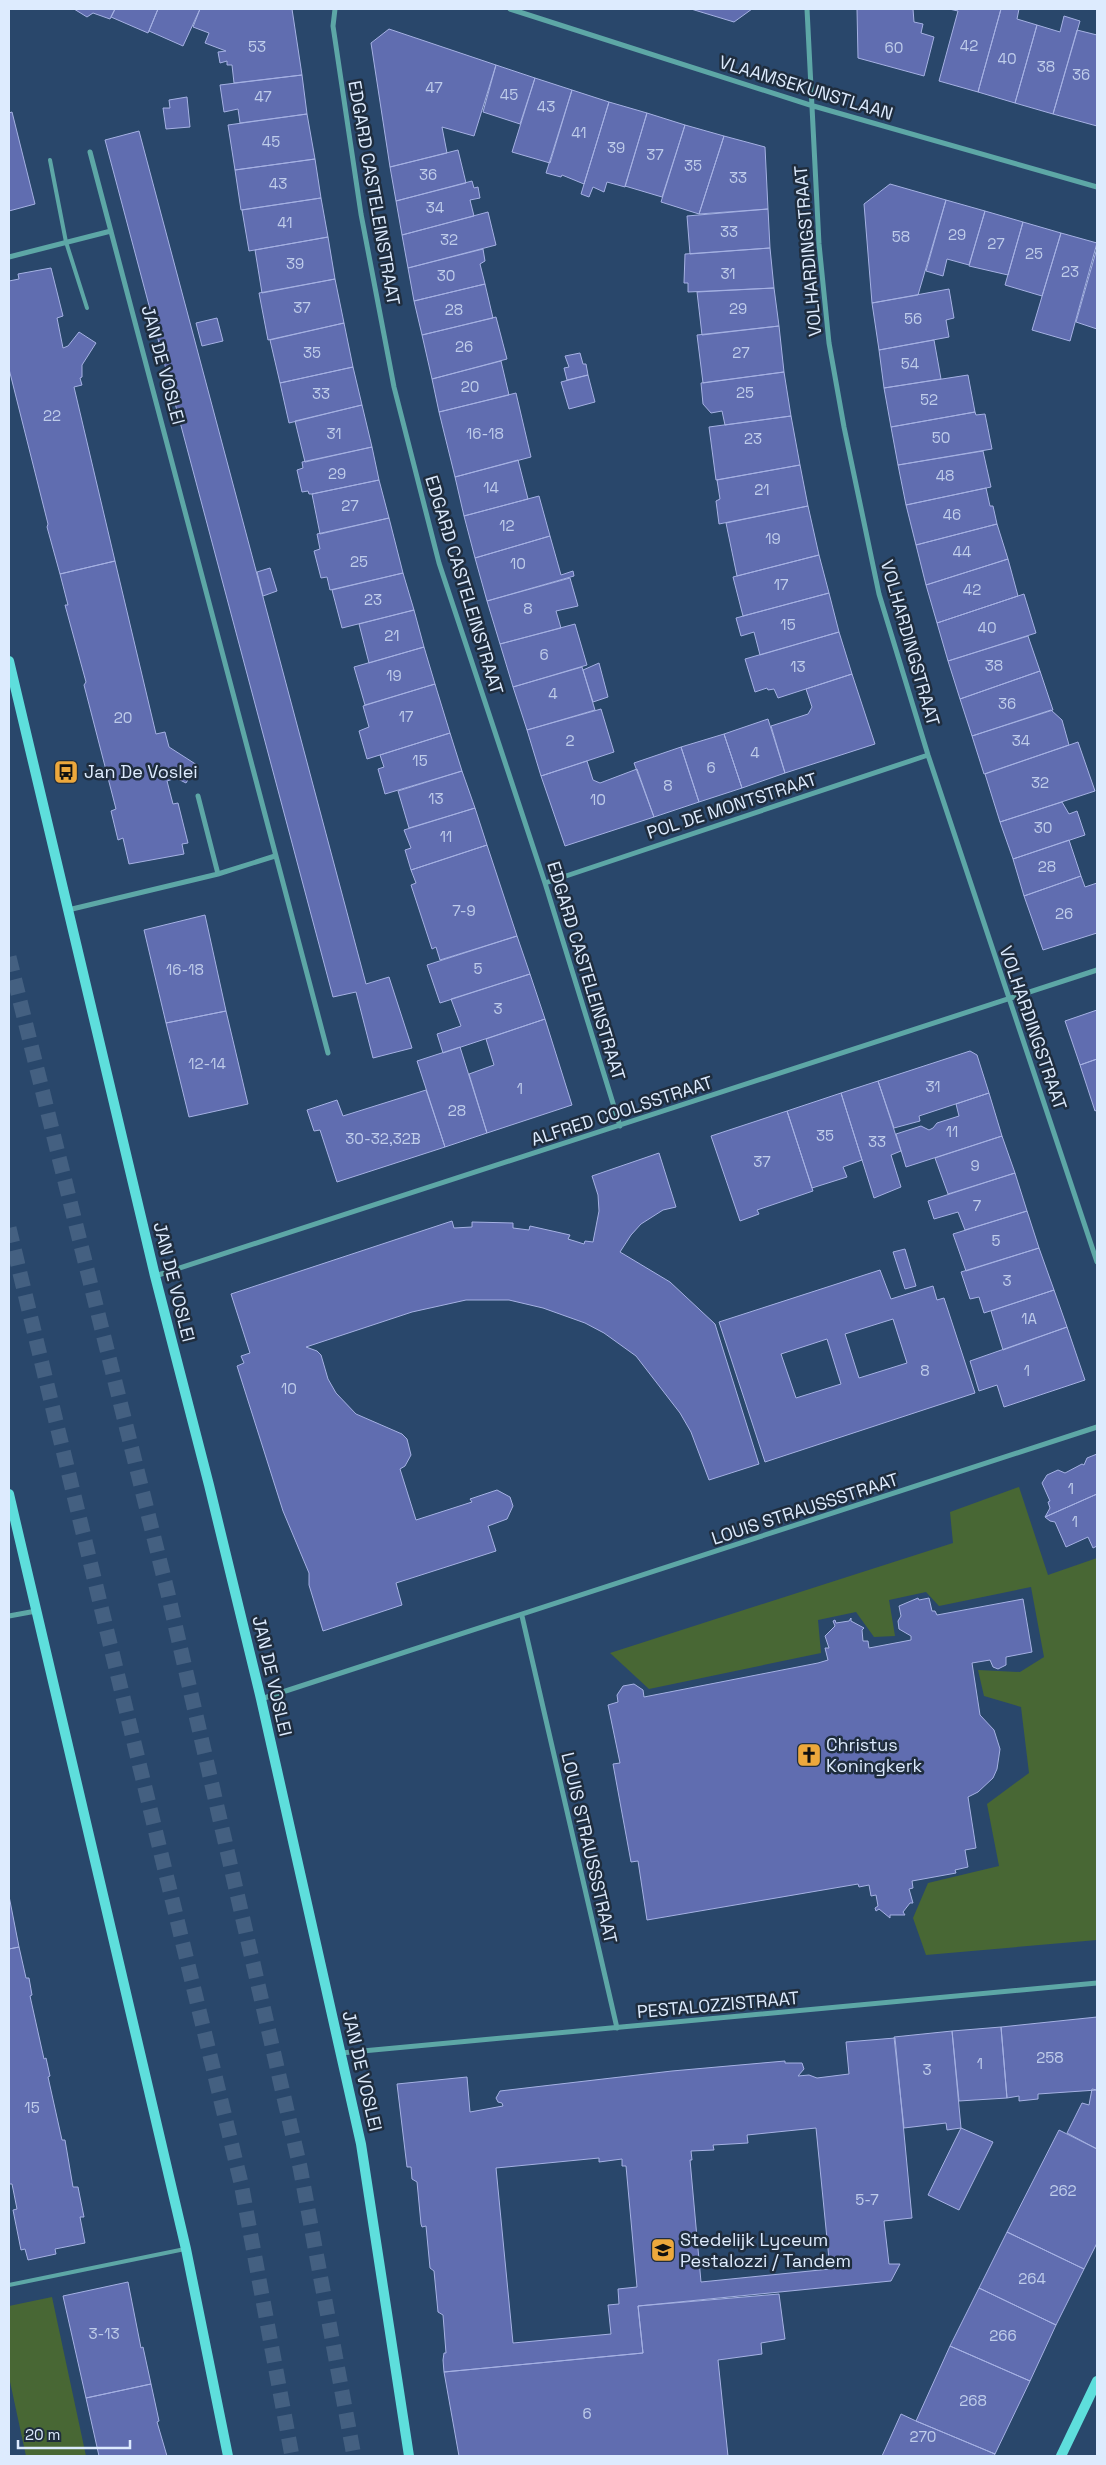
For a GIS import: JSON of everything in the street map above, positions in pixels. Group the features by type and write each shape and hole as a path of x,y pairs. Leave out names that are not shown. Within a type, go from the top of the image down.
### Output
{"main road":[{"name":"JAN DE VOSLEI","path":"9,661 155,1276 210,1485 261,1699 341,2053 361,2144 409,2456"},
{"path":"9,1494 186,2249 228,2456"},
{"path":"1061,2456 1097,2381"}],"street":[{"name":"EDGARD CASTELEINSTRAAT","path":"335,9 333,26 361,214 394,387 439,563 545,883 620,1126"},
{"name":"VLAAMSEKUNSTLAAN","path":"510,9 810,105 1097,188"},
{"name":"VOLHARDINGSTRAAT","path":"807,9 818,244 829,343 844,427 879,594 928,755 1097,1262"},
{"name":"JAN DE VOSLEI","path":"90,152 328,1053"},
{"path":"9,257 111,230"},
{"name":"POL DE MONTSTRAAT","path":"545,883 928,755"},
{"path":"198,796 218,874"},
{"path":"68,910 218,874 275,856"},
{"name":"ALFRED COOLSSTRAAT","path":"155,1276 1097,970"},
{"name":"LOUIS STRAUSSSTRAAT","path":"261,1699 522,1616 1097,1427"},
{"path":"9,1616 36,1611"},
{"name":"LOUIS STRAUSSSTRAAT","path":"522,1616 616,2028"},
{"name":"PESTALOZZISTRAAT","path":"341,2053 1097,1983"}],"lane":[{"path":"50,160 66,242 87,308"},
{"path":"9,2285 186,2249"}],"green space":[{"path":"1019,1487 1048,1575 1097,1558 1097,1940 926,1955 913,1918 928,1883 999,1866 987,1804 1029,1773 1021,1707 984,1696 978,1670 1020,1672 1044,1657 1031,1587 939,1606 926,1592 889,1600 895,1636 874,1637 856,1612 818,1620 821,1653 649,1689 610,1653 953,1543 950,1512"},
{"path":"52,2297 86,2456 26,2456 9,2377 9,2306"}],"building":[{"path":"74,9 115,9 110,19 93,13 87,17"},
{"path":"115,9 158,9 148,33 111,17"},
{"path":"158,9 200,9 183,46 149,31"},
{"path":"200,9 292,9 302,75 234,83 232,65 227,65 227,61 220,63 218,52 226,51 205,43 209,33 193,27"},
{"path":"691,9 752,9 734,22"},
{"path":"857,9 913,9 914,22 923,24 921,33 934,37 924,76 858,58"},
{"path":"949,9 1001,9 978,92 939,81 958,11"},
{"path":"1001,9 1019,9 1017,19 1037,25 1015,103 978,92"},
{"path":"1064,16 1080,21 1053,114 1015,103 1037,25 1060,32"},
{"path":"389,29 496,65 474,136 442,127 447,153 390,167 371,43"},
{"path":"1077,30 1097,35 1097,126 1053,114"},
{"path":"496,65 535,78 520,124 483,112"},
{"path":"302,75 307,114 240,123 238,109 224,112 220,85"},
{"path":"535,78 572,90 550,163 512,152"},
{"path":"572,90 609,102 584,184 562,175 561,177 546,173"},
{"path":"187,97 190,127 166,129 163,108 170,108 169,100"},
{"path":"609,102 647,113 625,187 607,182 604,192 593,187 589,197 581,194"},
{"path":"12,112 35,204 9,211 9,113"},
{"path":"647,113 685,125 662,197 625,186"},
{"path":"307,114 315,159 235,170 228,125"},
{"path":"685,125 724,136 699,214 661,202"},
{"path":"139,131 366,984 389,977 412,1048 373,1058 356,992 333,997 105,140"},
{"path":"724,136 765,147 768,209 699,214"},
{"path":"458,150 466,183 396,201 390,167"},
{"path":"315,159 321,198 241,210 235,170"},
{"path":"472,181 474,188 478,187 480,198 470,200 474,216 402,235 396,201"},
{"path":"890,184 946,200 918,295 872,303 864,204"},
{"path":"321,198 328,237 249,251 242,210"},
{"path":"946,200 985,211 969,265 947,259 943,276 926,271"},
{"path":"768,209 770,248 690,254 687,216"},
{"path":"985,211 1023,222 1008,275 969,266"},
{"path":"488,212 496,245 408,268 402,235"},
{"path":"1023,222 1061,233 1042,296 1005,285"},
{"path":"1061,233 1097,243 1070,341 1032,330"},
{"path":"328,237 335,279 262,293 255,250"},
{"path":"770,248 774,288 688,292 688,283 684,283 685,254"},
{"path":"1097,248 1097,329 1076,322"},
{"path":"483,249 485,261 480,264 485,284 414,301 408,268"},
{"path":"51,268 63,316 57,318 63,348 68,346 79,332 96,343 82,365 82,377 80,378 82,385 74,387 115,561 60,574 9,369 9,281 19,279 18,274"},
{"path":"335,279 344,323 268,340 259,293"},
{"path":"485,284 493,318 422,335 414,301"},
{"path":"774,288 779,326 702,335 697,292"},
{"path":"949,289 954,318 946,320 949,337 879,350 872,303"},
{"path":"496,317 507,359 432,379 422,335"},
{"path":"217,318 223,341 202,346 196,323"},
{"path":"344,323 353,367 280,383 270,340"},
{"path":"779,326 784,372 703,383 697,335"},
{"path":"934,340 941,379 884,388 879,350"},
{"path":"580,353 583,364 586,364 588,375 567,380 564,368 569,367 565,356"},
{"path":"501,361 509,395 439,412 432,379"},
{"path":"353,367 362,405 289,423 280,383"},
{"path":"784,372 791,416 725,425 722,411 711,413 703,404 701,383"},
{"path":"588,375 595,402 569,409 561,382"},
{"path":"968,375 975,412 891,427 884,388"},
{"path":"516,393 531,457 455,477 439,412"},
{"path":"362,405 372,447 305,462 295,421"},
{"path":"975,412 976,415 985,414 992,449 898,465 891,427"},
{"path":"791,416 800,465 716,480 709,427"},
{"path":"372,447 379,480 312,494 309,494 308,491 302,492 297,470 303,468 302,462"},
{"path":"983,451 991,487 906,505 898,465"},
{"path":"518,460 528,499 464,516 455,477"},
{"path":"800,465 808,506 719,524 716,501 720,499 717,480"},
{"path":"379,480 389,518 320,534 312,494"},
{"path":"986,488 997,524 916,545 906,505"},
{"path":"539,496 550,536 475,558 464,516"},
{"path":"808,506 819,555 737,576 726,523"},
{"path":"389,518 403,573 330,590 327,577 321,578 314,551 320,549 317,534"},
{"path":"997,524 1008,559 926,585 916,545"},
{"path":"550,536 561,575 573,571 574,576 487,601 475,558"},
{"path":"819,555 829,593 743,616 733,577"},
{"path":"1008,559 1018,596 937,623 926,585"},
{"path":"115,561 156,734 165,732 169,747 197,765 186,783 176,778 167,781 173,804 178,803 188,843 182,844 184,854 129,864 123,838 118,840 111,811 116,809 84,685 86,682 65,605 68,605 60,574"},
{"path":"270,568 277,591 263,596 257,572"},
{"path":"403,573 414,610 342,628 332,590"},
{"path":"570,578 578,606 556,611 561,628 500,644 487,601"},
{"path":"829,593 839,632 760,655 754,632 741,636 736,618"},
{"path":"1024,594 1036,633 948,661 937,623"},
{"path":"414,610 424,647 369,663 359,624"},
{"path":"575,624 587,665 513,687 500,644"},
{"path":"839,632 852,674 778,698 774,689 768,690 767,688 755,692 745,659"},
{"path":"1028,636 1040,671 960,699 948,661"},
{"path":"424,647 435,684 365,705 354,667"},
{"path":"599,663 608,697 593,702 583,670"},
{"path":"582,667 595,710 527,730 513,687"},
{"path":"1040,671 1053,710 972,736 960,699"},
{"path":"852,674 875,744 785,773 771,726 808,714 812,707 806,689"},
{"path":"435,684 450,733 367,759 359,731 369,727 363,706"},
{"path":"601,709 614,752 541,776 527,730"},
{"path":"1051,710 1062,720 1069,745 984,774 972,736"},
{"path":"768,719 785,773 742,788 724,734"},
{"path":"450,733 462,771 385,794 378,769 384,767 380,755"},
{"path":"724,734 742,788 699,802 681,747"},
{"path":"1078,742 1095,791 1000,822 985,774"},
{"path":"681,747 699,802 654,817 634,763"},
{"path":"587,761 593,780 600,783 637,769 654,817 565,846 541,776"},
{"path":"462,771 475,808 409,828 398,791"},
{"path":"1062,802 1069,814 1077,811 1085,835 1013,859 1000,822"},
{"path":"475,808 487,845 411,870 405,850 411,848 404,830"},
{"path":"1069,840 1081,876 1024,896 1013,859"},
{"path":"487,845 517,936 440,960 436,947 432,949 411,885 416,883 411,870"},
{"path":"1081,876 1085,887 1097,883 1097,933 1043,950 1024,896"},
{"path":"205,915 226,1011 166,1023 144,930"},
{"path":"517,936 530,974 440,1003 427,965"},
{"path":"530,974 545,1019 443,1053 437,1034 461,1026 451,999"},
{"path":"1097,1010 1097,1059 1080,1065 1065,1021"},
{"path":"226,1011 248,1104 189,1117 166,1023"},
{"path":"545,1019 572,1105 487,1133 469,1074 494,1065 486,1039"},
{"path":"460,1047 487,1133 445,1147 417,1061"},
{"path":"970,1051 977,1055 989,1093 919,1116 920,1121 894,1128 878,1081"},
{"path":"1097,1059 1097,1110 1095,1111 1080,1065"},
{"path":"878,1081 901,1151 891,1155 901,1187 874,1198 841,1093"},
{"path":"426,1090 445,1147 337,1182 320,1130 314,1131 307,1110 337,1100 343,1116"},
{"path":"841,1093 862,1160 843,1167 847,1177 812,1188 787,1111"},
{"path":"989,1093 1002,1136 906,1167 896,1134 921,1126 929,1130 937,1123 959,1116 956,1104"},
{"path":"787,1111 813,1191 757,1210 759,1214 740,1221 711,1136"},
{"path":"1002,1136 1015,1173 948,1194 935,1158"},
{"path":"659,1153 676,1207 663,1210 641,1224 620,1252 670,1282 715,1324 759,1464 709,1480 691,1432 680,1413 636,1356 604,1333 585,1323 543,1308 509,1300 466,1300 412,1312 306,1347 317,1351 321,1355 328,1379 336,1393 356,1414 402,1434 407,1439 411,1455 405,1466 400,1469 416,1520 472,1502 470,1499 497,1490 510,1497 513,1506 507,1519 488,1526 496,1551 396,1583 402,1605 323,1631 309,1585 309,1573 283,1511 237,1366 244,1363 241,1356 250,1353 231,1294 452,1221 454,1228 472,1227 472,1222 513,1223 513,1228 529,1230 530,1226 570,1235 568,1239 584,1244 585,1241 593,1242 599,1211 598,1195 592,1176"},
{"path":"1015,1173 1027,1211 965,1230 958,1212 934,1219 928,1201"},
{"path":"1027,1211 1039,1248 966,1271 953,1234"},
{"path":"1039,1248 1054,1290 984,1313 979,1297 970,1299 961,1272"},
{"path":"905,1249 916,1286 905,1289 893,1252"},
{"path":"880,1270 891,1299 933,1286 937,1300 944,1298 975,1393 765,1462 719,1322","holes":["893,1319 907,1363 859,1378 845,1334","827,1339 841,1384 796,1398 781,1354"]},
{"path":"1054,1290 1067,1327 1003,1350 991,1311"},
{"path":"1067,1327 1085,1380 1004,1407 997,1385 979,1391 970,1361"},
{"path":"1097,1454 1097,1494 1045,1517 1050,1508 1048,1502 1050,1501 1042,1483 1047,1475 1058,1470 1065,1473 1082,1464 1084,1465 1087,1458"},
{"path":"1097,1494 1097,1546 1093,1548 1088,1537 1066,1547 1055,1522 1045,1517"},
{"name":"Christus Koningkerk","path":"918,1598 919,1600 929,1598 932,1611 935,1611 937,1615 1023,1599 1032,1652 1006,1657 1006,1665 998,1669 993,1667 990,1660 972,1663 980,1715 994,1730 1000,1749 997,1769 993,1778 978,1792 968,1797 976,1848 965,1850 968,1867 955,1870 956,1873 912,1881 913,1888 909,1889 913,1903 910,1903 903,1912 905,1915 890,1915 890,1918 879,1909 876,1911 875,1908 878,1906 876,1895 871,1896 869,1885 859,1887 858,1884 647,1920 638,1861 631,1862 613,1764 620,1763 608,1705 618,1702 617,1695 623,1686 634,1684 643,1690 644,1697 828,1660 825,1648 829,1648 825,1636 835,1626 833,1621 835,1620 836,1623 849,1621 851,1618 851,1621 864,1628 862,1630 863,1641 868,1641 869,1648 911,1640 911,1636 899,1629 898,1621 901,1616 899,1606"},
{"path":"9,1896 19,1947 9,1949"},
{"path":"19,1947 26,1978 29,1978 32,1995 30,1996 44,2059 46,2058 50,2076 48,2077 62,2140 65,2140 73,2187 78,2187 84,2217 80,2217 85,2243 55,2249 56,2254 28,2260 25,2249 21,2250 13,2210 17,2209 12,2184 9,2184 9,1949"},
{"path":"1097,2017 1097,2090 1038,2094 1038,2099 1019,2101 1019,2096 1007,2098 1001,2027"},
{"path":"1001,2027 1007,2098 959,2101 952,2031"},
{"path":"952,2031 961,2128 947,2130 946,2123 904,2128 894,2037"},
{"path":"895,2038 912,2218 884,2221 889,2264 900,2264 891,2281 638,2306 643,2353 444,2372 443,2360 444,2353 446,2353 443,2315 438,2312 434,2271 430,2268 426,2226 422,2227 421,2224 417,2182 412,2179 411,2167 407,2167 397,2084 467,2077 470,2112 503,2106 496,2098 500,2091 672,2071 785,2061 785,2063 802,2063 804,2069 798,2076 809,2075 817,2078 849,2074 846,2042","holes":["816,2128 830,2269 701,2282 690,2160 692,2160 691,2151 714,2150 713,2145 748,2143 747,2135","599,2158 599,2162 622,2159 622,2166 626,2166 637,2287 618,2289 619,2304 608,2305 611,2334 513,2343 496,2168"]},
{"path":"1092,2089 1097,2090 1097,2149 1067,2133 1082,2103 1089,2105"},
{"path":"961,2128 993,2142 959,2210 928,2195"},
{"path":"1059,2130 1097,2149 1097,2243 1084,2269 1007,2232"},
{"path":"1007,2232 1084,2269 1056,2325 979,2288"},
{"path":"128,2282 141,2348 143,2347 151,2384 86,2398 63,2296"},
{"path":"979,2288 1056,2325 1030,2381 950,2346"},
{"path":"779,2294 785,2339 761,2343 762,2354 718,2360 728,2456 459,2456 444,2372 643,2353 638,2306"},
{"path":"950,2346 1030,2381 995,2454 916,2421"},
{"path":"151,2384 159,2421 157,2422 167,2456 99,2456 86,2398"},
{"path":"901,2414 995,2454 994,2456 882,2456"}],"tunnel":[{"path":"9,957 168,1594 300,2167 354,2456"},
{"path":"9,1228 241,2183 292,2456"}],"place":[{"name":"Jan De Voslei","path":"66,772"},
{"name":"Christus Koningkerk","path":"809,1755"},
{"name":"Stedelijk Lyceum Pestalozzi / Tandem","path":"663,2250"}]}
